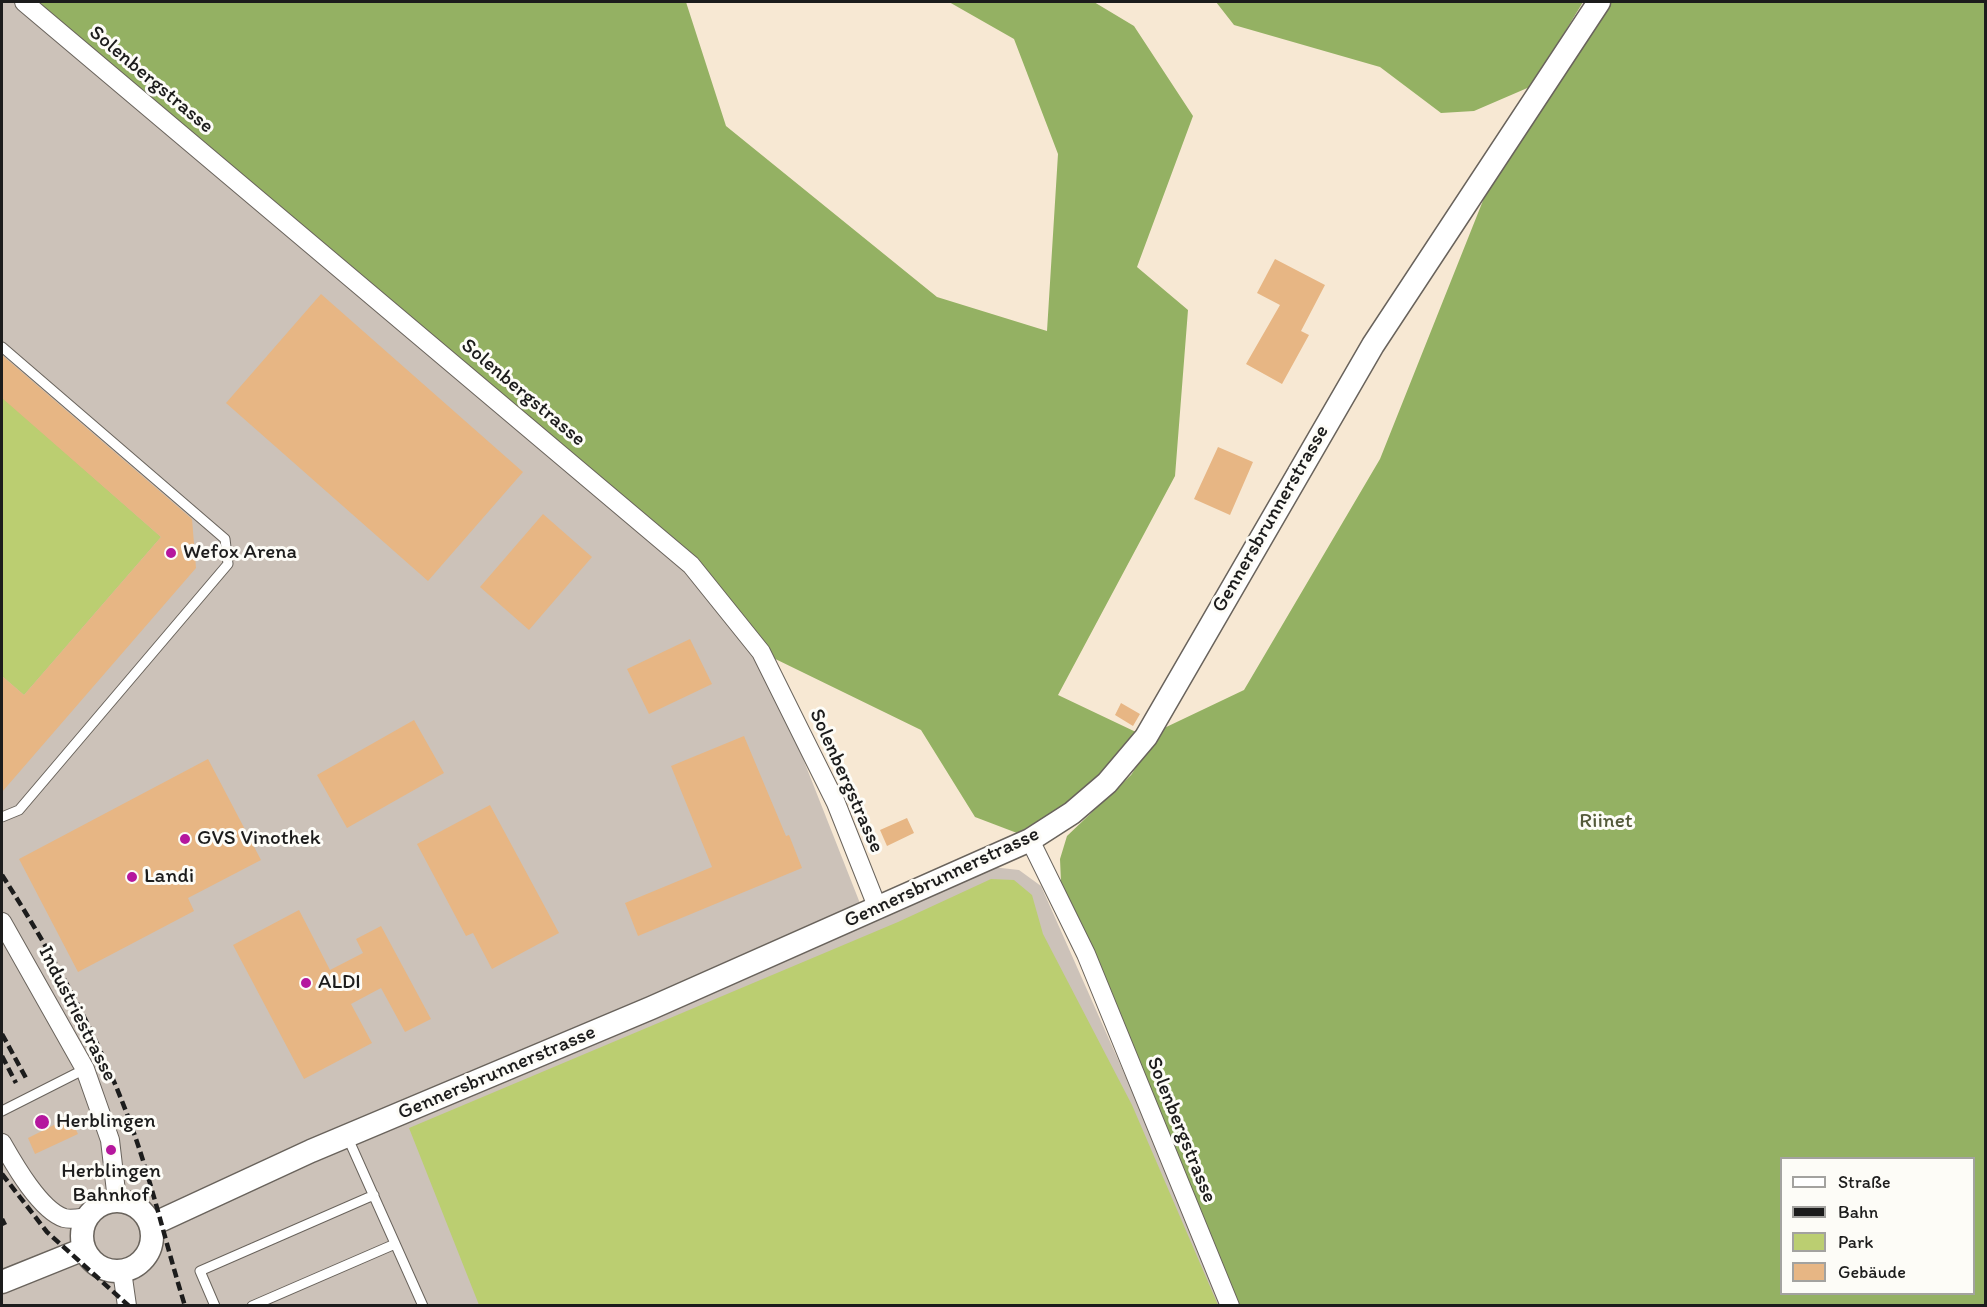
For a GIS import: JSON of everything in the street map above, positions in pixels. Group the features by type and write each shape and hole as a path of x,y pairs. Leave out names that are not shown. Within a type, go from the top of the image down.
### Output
{"street":[{"name":"Solenbergstrasse","path":"24,2 691,565 761,652 836,803 878,909"},
{"name":"Gennersbrunnerstrasse","path":"151,1225 348,1136 878,909 1030,840 1072,813 1107,783 1146,737 1361,363 1599,2"},
{"name":"Solenbergstrasse","path":"1030,840 1086,954 1230,1305"},
{"name":"Industriestrasse","path":"2,922 85,1069 110,1140 117,1200"},
{"path":"2,1143 18,1169 56,1214 67,1219 87,1217"},
{"path":"117,1200 138,1207 151,1225 151,1245 147,1254 132,1268 122,1270 99,1266 84,1249 83,1227 87,1217 105,1202 117,1200"},
{"path":"2,1282 84,1249"},
{"path":"122,1270 127,1305"}],"lane":[{"path":"2,347 225,539 228,564 19,810 2,817"},
{"path":"2,1111 85,1069"},
{"path":"348,1136 423,1305"},
{"path":"215,1305 200,1271 374,1195"},
{"path":"252,1305 396,1244"}],"shaded area":[{"path":"2,2 24,2 691,565 761,652 865,916 992,867 1019,870 1041,886 1227,1305 2,1305"}],"green space":[{"path":"24,2 686,2 726,126 937,297 1047,331 1058,154 1014,39 949,2 1094,2 1134,26 1193,116 1137,267 1188,310 1175,476 1058,695 1138,733 1083,790 1052,813 1017,833 975,817 921,730 761,652 691,564"},
{"path":"1216,2 1583,2 1532,86 1474,111 1441,113 1380,67 1234,25"},
{"name":"Riinet","path":"1608,2 1985,2 1985,1305 1230,1305 1054,888 1061,882 1060,859 1067,836 1131,775 1160,730 1244,690 1380,459 1492,178"},
{"path":"2,397 161,537 24,695 2,676"},
{"path":"991,879 1014,880 1032,895 1043,934 1132,1105 1218,1305 479,1305 409,1128 898,922"}],"building":[{"path":"1275,259 1325,285 1301,331 1309,335 1282,384 1246,364 1280,305 1257,293"},
{"path":"321,294 523,472 428,581 226,403"},
{"name":"Wefox Arena","path":"2,355 192,519 196,568 2,792 2,676 24,695 161,537 2,398"},
{"path":"1218,447 1253,462 1230,515 1194,499"},
{"path":"543,514 592,557 529,630 480,587"},
{"path":"690,639 712,684 649,714 627,669"},
{"path":"1121,703 1140,714 1133,726 1115,715"},
{"path":"414,720 444,773 347,828 317,775"},
{"path":"744,736 802,868 638,936 625,903 712,867 671,766"},
{"path":"208,759 261,860 188,898 194,911 78,972 19,859"},
{"path":"490,805 559,933 492,969 473,933 466,936 417,844"},
{"path":"907,818 914,833 887,846 880,830"},
{"name":"ALDI","path":"299,910 330,970 363,953 356,939 381,926 431,1019 405,1032 381,988 351,1004 372,1043 304,1079 233,945"},
{"path":"70,1117 78,1134 35,1154 28,1138"}],"railway":[{"path":"2,875 39,934 104,1058 130,1122 145,1167 185,1306"},
{"path":"2,1034 26,1078"},
{"path":"2,1056 16,1083"},
{"path":"2,1174 47,1232 129,1306"},
{"path":"2,1219 5,1225"}],"place":[{"name":"Wefox Arena","path":"171,553"},
{"name":"GVS Vinothek","path":"185,839"},
{"name":"Landi","path":"132,877"},
{"name":"ALDI","path":"306,983"},
{"name":"Herblingen","path":"42,1122"},
{"name":"Herblingen Bahnhof","path":"111,1150"}]}
